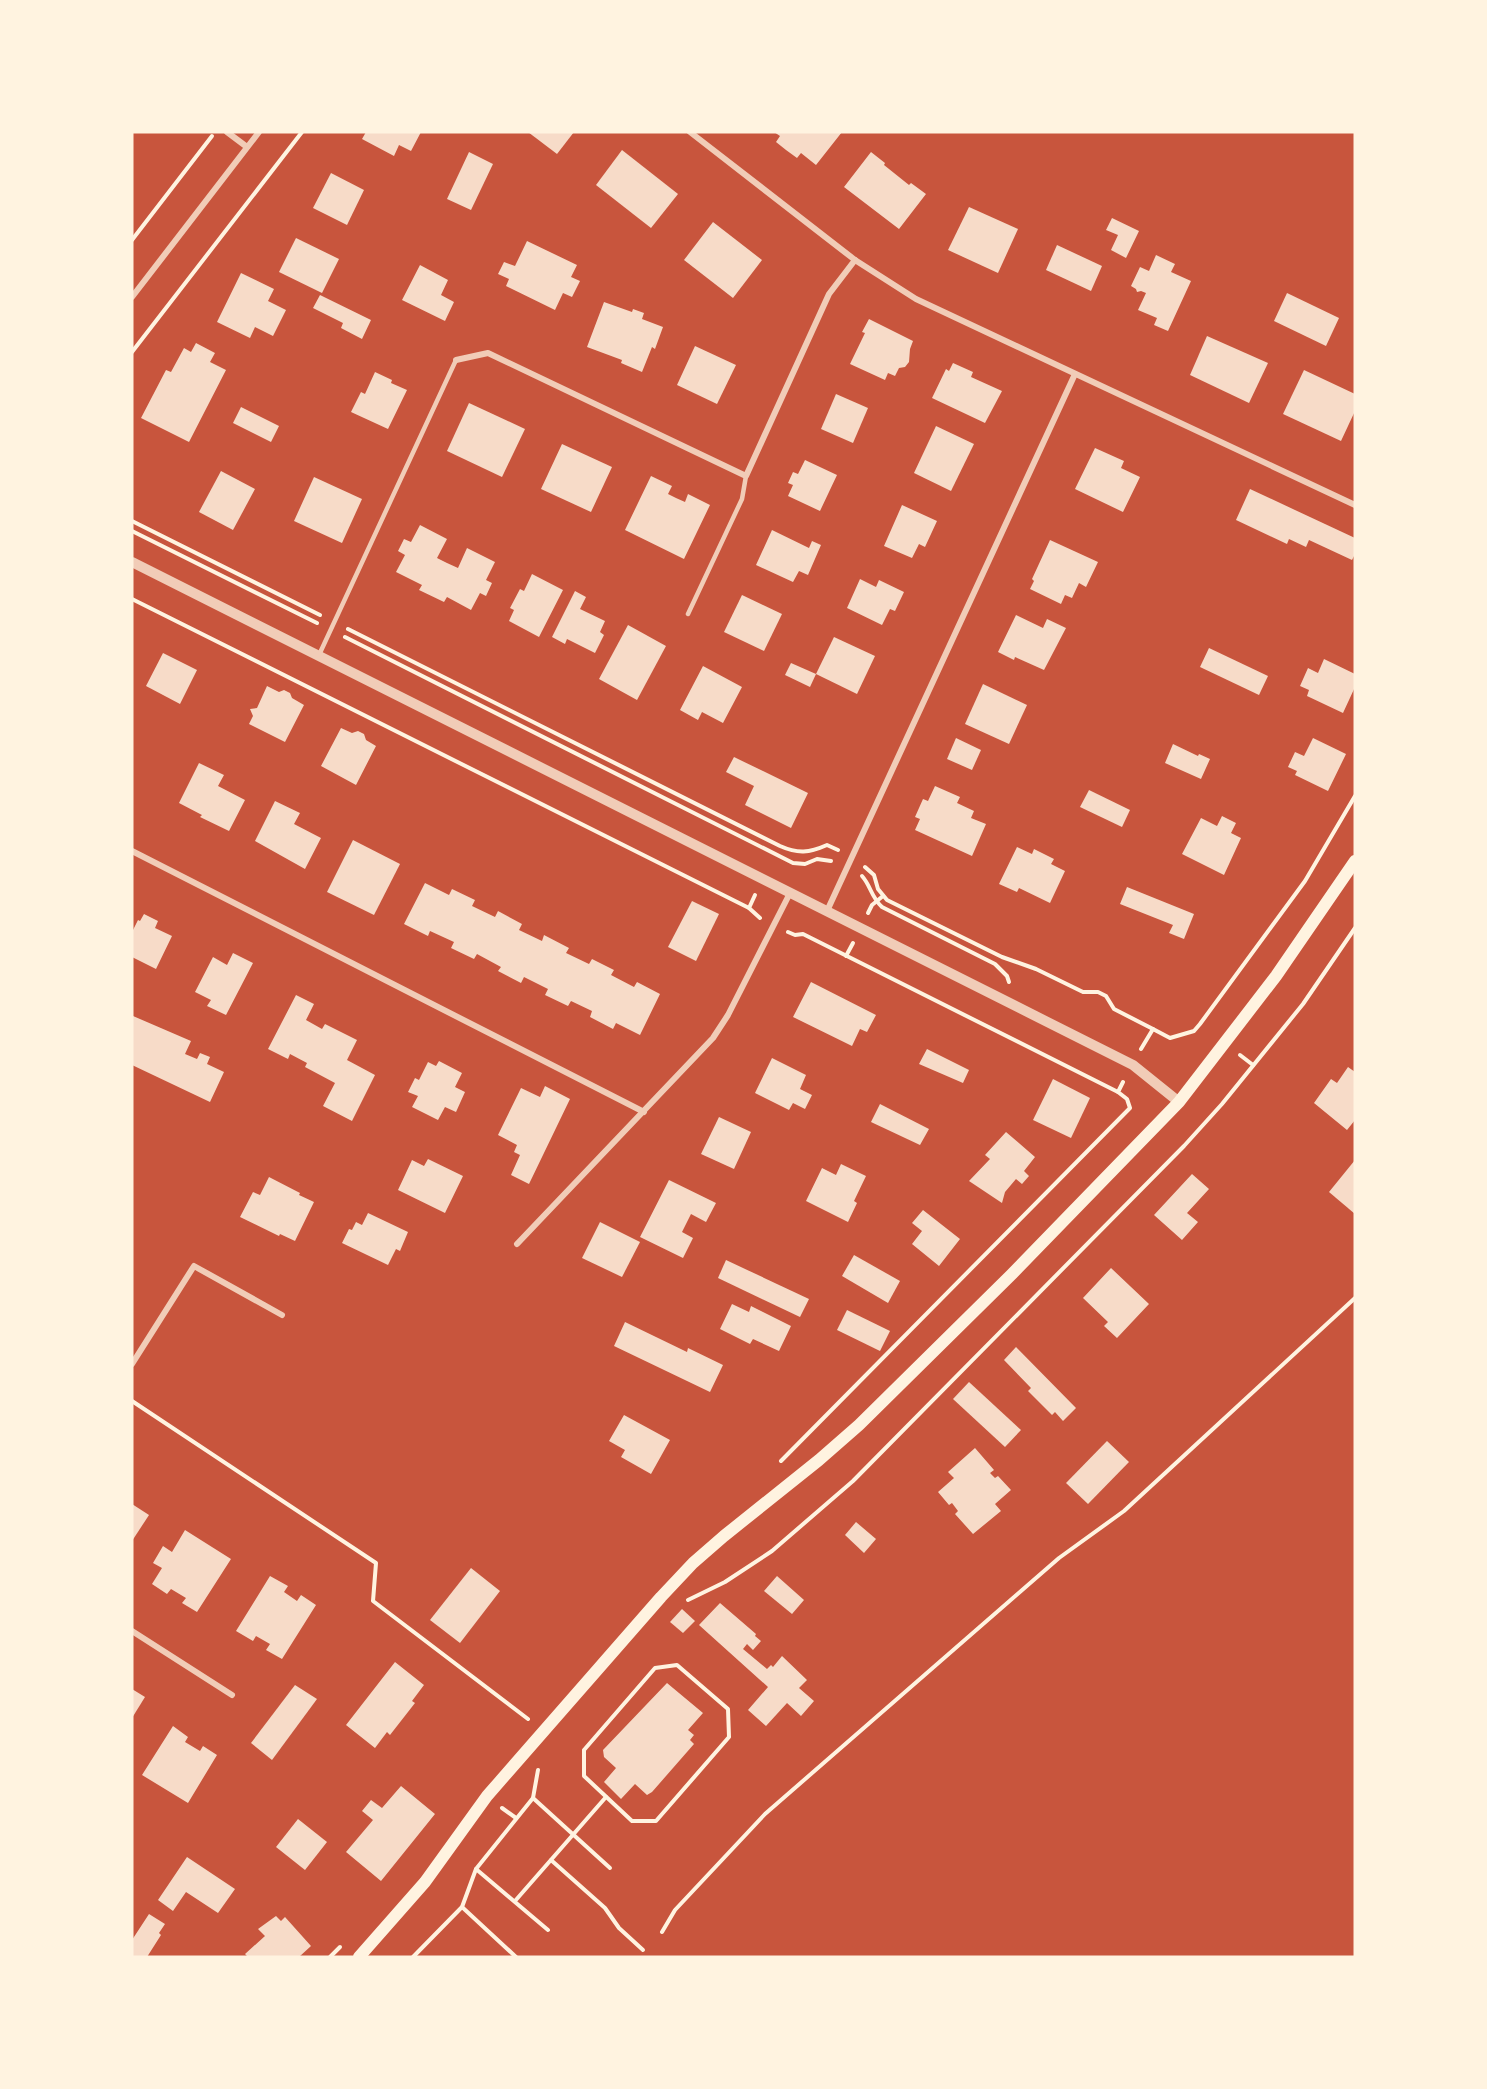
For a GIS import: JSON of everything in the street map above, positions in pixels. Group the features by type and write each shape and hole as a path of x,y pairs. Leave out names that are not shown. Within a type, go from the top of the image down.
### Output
{"main road":[{"path":"360,1957 425,1882 488,1796 693,1563 859,1425 1011,1275 1179,1102 1276,976 1355,861"}],"street":[{"path":"227,132 247,147"},
{"path":"132,297 259,132"},
{"path":"690,132 855,260 916,299 1355,505"},
{"path":"456,360 488,353 746,476 829,294 855,260"},
{"path":"827,911 1075,374"},
{"path":"132,562 1133,1065 1179,1102"},
{"path":"132,851 644,1112"},
{"path":"517,1244 713,1038 728,1015 790,893"},
{"path":"132,1364 194,1266 282,1315"},
{"path":"132,1631 232,1695"}],"lane":[{"path":"319,655 456,360"},
{"path":"688,614 742,498 746,476"}],"path":[{"path":"132,240 215,132"},
{"path":"132,352 302,132"},
{"path":"132,521 780,846 796,853 812,852 827,845 852,857 866,864 865,868 874,875 878,889 887,900 1002,957 1036,969 1083,992 1098,992 1106,996 1114,1009 1170,1038 1194,1031 1200,1024 1305,880 1355,796"},
{"path":"132,531 793,863 805,864 818,859 828,859 863,877 871,895 882,907 980,956"},
{"path":"132,599 755,911 758,917 795,935 803,934 1118,1092 1127,1099 1131,1108 777,1465"},
{"path":"682,1603 725,1582 772,1551 854,1481 1184,1146 1222,1104 1303,1004 1355,928"},
{"path":"1118,1092 1153,1029"},
{"path":"662,1932 675,1911 765,1814 1059,1558 1124,1511 1355,1298"},
{"path":"132,1401 376,1563 373,1601 529,1719 522,1727"},
{"path":"677,1665 728,1709 729,1737 656,1821 632,1821 606,1797 585,1776 584,1750 654,1668 677,1665"},
{"path":"414,1957 462,1907 476,1869 533,1798 537,1771 545,1762"},
{"path":"515,1900 606,1797"},
{"path":"533,1798 610,1868"},
{"path":"551,1860 605,1908 619,1928 643,1950"},
{"path":"476,1869 548,1930"},
{"path":"462,1907 516,1957"},
{"path":"330,1957 340,1946"}],"building":[{"path":"366,132 421,132 411,151 399,145 394,156 362,139"},
{"path":"528,132 574,132 557,154"},
{"path":"774,132 842,132 816,165 801,153 797,158 786,150 776,142 780,136"},
{"path":"622,150 678,194 651,228 596,185"},
{"path":"469,152 493,164 471,210 447,199"},
{"path":"871,152 909,185 911,183 926,194 899,229 844,187"},
{"path":"331,173 364,190 347,225 313,208"},
{"path":"969,207 1018,229 998,273 948,250"},
{"path":"1112,218 1139,231 1126,258 1111,250 1118,235 1106,230"},
{"path":"713,222 762,260 733,298 684,260"},
{"path":"296,238 339,259 322,293 279,272"},
{"path":"527,241 577,265 571,277 580,281 572,297 563,293 555,310 506,286 509,279 498,274 504,262 515,266"},
{"path":"1057,245 1102,266 1091,291 1046,270"},
{"path":"1156,255 1175,264 1171,272 1191,281 1168,331 1154,325 1157,318 1138,310 1146,293 1137,292 1131,286 1140,267 1149,271"},
{"path":"420,265 448,280 441,295 454,302 445,321 402,300"},
{"path":"241,273 274,289 268,301 286,310 273,336 255,327 250,338 217,322"},
{"path":"1287,293 1339,318 1326,346 1274,321"},
{"path":"320,295 371,320 362,339 341,328 343,323 313,308"},
{"path":"604,302 632,312 633,309 644,313 642,319 663,327 655,349 652,347 642,372 621,363 622,360 587,347"},
{"path":"869,319 913,341 909,362 905,367 899,368 895,376 888,373 885,380 850,364"},
{"path":"1207,336 1268,363 1249,403 1190,375"},
{"path":"196,343 215,353 210,362 226,370 189,442 141,418 166,370 171,372 184,348 191,352"},
{"path":"695,346 736,365 717,404 677,385"},
{"path":"953,363 973,372 971,377 1002,391 985,423 932,398 946,369 949,371"},
{"path":"1304,370 1355,394 1355,411 1341,441 1283,414"},
{"path":"375,372 407,390 388,429 351,412 361,392 365,394"},
{"path":"836,394 868,408 853,443 821,429"},
{"path":"469,403 525,429 502,477 447,451"},
{"path":"241,407 279,426 271,442 233,423"},
{"path":"936,426 974,444 951,491 914,473"},
{"path":"562,444 612,467 591,512 541,489"},
{"path":"1095,448 1124,461 1121,468 1140,477 1123,512 1075,489"},
{"path":"805,460 837,475 820,511 788,496 793,485 788,483 793,472 798,474"},
{"path":"221,471 255,489 233,530 199,512"},
{"path":"651,476 672,486 668,494 676,498 685,502 688,494 710,505 684,559 625,530"},
{"path":"314,477 362,499 342,543 294,521"},
{"path":"1250,489 1355,538 1355,554 1352,560 1309,540 1306,547 1289,539 1287,544 1236,520"},
{"path":"902,505 937,521 925,547 919,544 912,558 884,546"},
{"path":"420,525 447,539 437,558 447,563 458,568 467,548 495,562 486,580 492,583 486,596 480,593 471,610 447,597 444,602 419,590 422,585 396,572 405,555 398,551 404,539 411,542"},
{"path":"772,530 809,548 812,541 821,545 808,575 799,571 793,582 756,565"},
{"path":"1050,540 1098,562 1086,587 1079,583 1072,598 1065,595 1061,604 1030,589 1034,581 1032,579"},
{"path":"532,574 563,590 539,637 509,621 514,610 510,608 520,589 524,591"},
{"path":"860,579 876,587 879,580 904,592 895,611 890,609 882,625 847,608"},
{"path":"575,591 586,597 580,609 605,621 600,632 604,635 595,653 567,639 565,644 552,637"},
{"path":"742,595 782,614 764,651 724,632"},
{"path":"1016,615 1043,628 1047,619 1066,628 1044,670 998,652"},
{"path":"628,625 666,646 637,700 599,679"},
{"path":"834,637 875,656 857,694 816,674"},
{"path":"1209,648 1268,676 1259,695 1200,667"},
{"path":"163,653 197,670 180,704 146,686"},
{"path":"1324,659 1355,674 1355,687 1343,713 1307,696 1309,690 1300,686 1308,668 1318,673"},
{"path":"791,663 816,674 810,687 785,675"},
{"path":"703,666 742,687 723,723 702,712 698,720 680,710"},
{"path":"983,684 1027,705 1009,744 965,724"},
{"path":"267,686 279,692 284,690 290,693 292,698 304,705 285,742 249,724 253,716 250,709 257,708"},
{"path":"341,728 352,733 358,731 364,734 366,740 376,746 356,785 321,766"},
{"path":"956,738 981,750 972,770 947,759"},
{"path":"1313,738 1346,754 1328,791 1295,775 1297,771 1288,767 1295,752 1304,756"},
{"path":"1173,744 1210,759 1201,779 1165,763"},
{"path":"734,757 808,793 791,828 745,805 754,786 726,772"},
{"path":"199,763 224,775 218,786 245,800 229,831 200,817 202,815 179,803"},
{"path":"935,786 960,797 957,803 974,811 971,818 986,824 972,856 915,830 920,819 915,817 923,799 928,801"},
{"path":"1089,790 1130,810 1122,827 1080,807"},
{"path":"275,801 300,813 294,824 321,838 305,869 255,841"},
{"path":"1222,816 1236,823 1231,833 1241,838 1224,875 1182,854 1201,818 1217,826"},
{"path":"353,840 400,864 374,915 327,892"},
{"path":"1017,847 1032,854 1034,849 1054,859 1051,864 1065,871 1050,903 1019,888 1017,892 999,884"},
{"path":"425,883 449,895 452,889 475,900 472,906 495,917 498,911 522,924 519,930 542,941 544,935 569,948 566,953 589,964 592,959 614,970 611,975 634,987 637,982 660,994 640,1035 616,1023 613,1029 590,1017 592,1011 571,1001 568,1006 545,995 548,989 524,977 521,983 498,971 501,967 477,954 474,959 451,948 454,942 430,931 428,936 404,924"},
{"path":"1127,887 1194,914 1184,939 1169,933 1173,925 1120,904"},
{"path":"692,901 719,914 696,961 668,947"},
{"path":"144,914 158,921 155,928 172,936 156,969 132,957 132,932"},
{"path":"233,953 253,963 226,1015 207,1006 211,1000 195,992 213,957 227,965"},
{"path":"811,982 876,1015 867,1032 860,1029 852,1046 793,1017"},
{"path":"296,995 314,1004 306,1020 322,1029 325,1024 357,1040 347,1060 375,1075 352,1121 323,1106 335,1083 305,1067 307,1063 290,1054 288,1059 268,1049"},
{"path":"133,1016 191,1041 185,1054 197,1059 200,1053 210,1057 207,1064 224,1072 210,1102 132,1065"},
{"path":"927,1049 969,1070 963,1083 919,1064"},
{"path":"772,1058 806,1075 800,1089 812,1095 805,1109 793,1103 789,1110 755,1093"},
{"path":"439,1061 462,1073 455,1087 465,1092 456,1112 445,1107 438,1120 412,1107 418,1096 408,1092 415,1078 419,1080 428,1062 436,1066"},
{"path":"1348,1067 1355,1072 1355,1120 1347,1130 1314,1103 1331,1079 1337,1083"},
{"path":"1053,1079 1090,1098 1071,1138 1033,1120"},
{"path":"545,1086 570,1099 529,1184 511,1175 520,1155 514,1152 517,1145 498,1135 521,1088 540,1097"},
{"path":"880,1104 929,1129 920,1145 871,1122"},
{"path":"719,1117 751,1132 734,1169 701,1154"},
{"path":"1006,1132 1035,1157 1024,1171 1029,1176 1022,1184 1016,1179 1005,1192 1002,1203 969,1181 990,1159 985,1155"},
{"path":"428,1159 463,1176 445,1213 398,1190 412,1160 424,1166"},
{"path":"1355,1160 1355,1214 1329,1192"},
{"path":"841,1164 866,1176 854,1201 857,1203 848,1222 806,1201 822,1168 836,1175"},
{"path":"1192,1174 1209,1189 1187,1213 1198,1222 1182,1240 1154,1215"},
{"path":"269,1177 314,1202 295,1241 280,1234 279,1236 240,1217 253,1192 260,1195"},
{"path":"669,1180 716,1203 706,1222 691,1214 682,1232 693,1238 683,1258 640,1237"},
{"path":"923,1210 960,1239 939,1266 912,1244 922,1231 912,1223"},
{"path":"368,1213 408,1232 400,1251 396,1249 388,1265 342,1243 349,1229 352,1230 356,1222 362,1225"},
{"path":"600,1222 640,1242 622,1277 582,1258"},
{"path":"854,1255 900,1281 888,1303 842,1276"},
{"path":"726,1260 809,1299 800,1317 718,1278"},
{"path":"1111,1268 1149,1304 1117,1338 1104,1326 1108,1322 1083,1298"},
{"path":"732,1304 749,1312 751,1306 791,1326 779,1351 753,1339 750,1344 720,1329"},
{"path":"847,1310 890,1331 880,1351 837,1330"},
{"path":"625,1322 687,1352 688,1348 723,1365 710,1392 614,1346"},
{"path":"1016,1347 1076,1408 1063,1421 1055,1412 1052,1415 1028,1391 1031,1388 1004,1360"},
{"path":"969,1382 1021,1430 1005,1447 953,1399"},
{"path":"624,1415 670,1440 651,1474 621,1457 625,1450 609,1441"},
{"path":"1107,1441 1129,1462 1088,1504 1066,1483"},
{"path":"975,1448 994,1470 990,1473 995,1478 998,1476 1011,1490 995,1504 1001,1511 973,1534 955,1514 958,1511 952,1503 949,1505 938,1492 954,1478 948,1472"},
{"path":"132,1504 149,1515 132,1541"},
{"path":"856,1522 876,1539 864,1553 845,1535"},
{"path":"185,1530 231,1559 197,1612 182,1603 186,1598 171,1589 167,1594 152,1584 162,1568 153,1563 163,1546 172,1552"},
{"path":"471,1568 500,1591 460,1643 430,1620"},
{"path":"270,1576 288,1586 284,1592 297,1601 301,1595 316,1605 282,1659 266,1650 270,1644 256,1636 253,1641 236,1631"},
{"path":"777,1576 804,1600 792,1614 764,1591"},
{"path":"720,1603 761,1641 753,1650 747,1644 743,1649 767,1669 771,1665 773,1667 782,1656 807,1680 799,1688 814,1701 801,1716 787,1703 766,1726 748,1710 768,1687 699,1625"},
{"path":"682,1609 695,1621 683,1633 670,1622"},
{"path":"395,1662 424,1685 412,1701 415,1703 390,1735 387,1732 375,1748 346,1725"},
{"path":"667,1683 703,1713 688,1730 694,1735 690,1740 694,1744 652,1792 647,1795 635,1784 621,1799 604,1782 616,1768 604,1757 603,1750"},
{"path":"295,1685 317,1699 272,1760 251,1743"},
{"path":"132,1689 145,1697 132,1718"},
{"path":"173,1726 188,1737 185,1742 200,1751 203,1746 217,1755 188,1803 142,1775"},
{"path":"401,1786 435,1814 381,1881 346,1852 373,1820 362,1811 371,1800 382,1808"},
{"path":"298,1819 327,1842 305,1870 276,1847"},
{"path":"187,1857 235,1889 218,1913 186,1892 173,1911 158,1900"},
{"path":"149,1914 165,1924 159,1933 161,1935 147,1957 132,1957 132,1940"},
{"path":"276,1916 281,1921 285,1917 311,1946 299,1957 248,1957 245,1954 265,1936 258,1929"}]}
